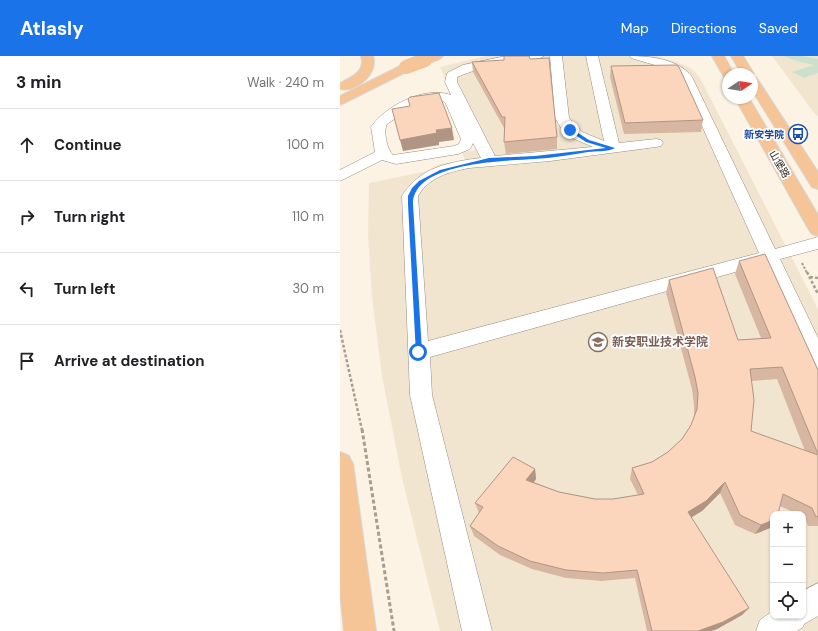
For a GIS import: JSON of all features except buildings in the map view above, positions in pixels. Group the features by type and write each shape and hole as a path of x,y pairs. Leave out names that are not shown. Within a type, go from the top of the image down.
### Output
{"main road":[{"path":"340,101 406,67 437,56"},
{"path":"712,56 724,65"},
{"path":"737,56 744,68"},
{"path":"340,88 360,78 368,68 368,60"},
{"name":"山堡路","path":"758,89 818,184"},
{"name":"山堡路","path":"745,104 818,230"},
{"path":"340,464 360,631"}],"lane":[{"path":"489,160 450,79 451,76 464,69 507,58 538,56"},
{"path":"556,56 562,118 565,124 570,130 583,138 613,148"},
{"path":"594,62 613,148"},
{"path":"594,62 610,68"},
{"path":"634,62 662,63 686,77 771,256 818,360"},
{"path":"440,96 449,99 452,102 468,139 465,146 458,150 402,160 388,158 383,154 378,131 378,127 382,121 418,98 440,96"},
{"path":"477,631 421,395 410,196 417,185 430,176 441,171 489,160 535,158 656,143"},
{"path":"340,176 383,154"},
{"path":"418,352 818,243"},
{"path":"806,606 818,598"},
{"path":"771,631 788,619"}],"path":[{"path":"799,257 818,294"},
{"path":"809,277 818,278"},
{"path":"340,330 362,430 394,631"}],"shaded area":[{"name":"新安职业技术学院","path":"486,56 657,56 685,65 694,71 700,78 818,309 818,631 440,631 402,478 382,376 372,297 368,234 369,183 423,172 441,164 465,160 462,152 476,150 440,67"},
{"path":"772,56 818,56 818,116 815,114"}],"green space":[{"path":"783,56 802,56 818,59 818,73 804,78 792,72 814,65"}],"place":[{"name":"新安学院","path":"798,134"},
{"name":"新安职业技术学院","path":"598,342"}],"route":[{"path":"418,352 410,204 410,196 414,189 421,182 441,171 489,160 535,158 613,148 588,141 570,130"}]}
